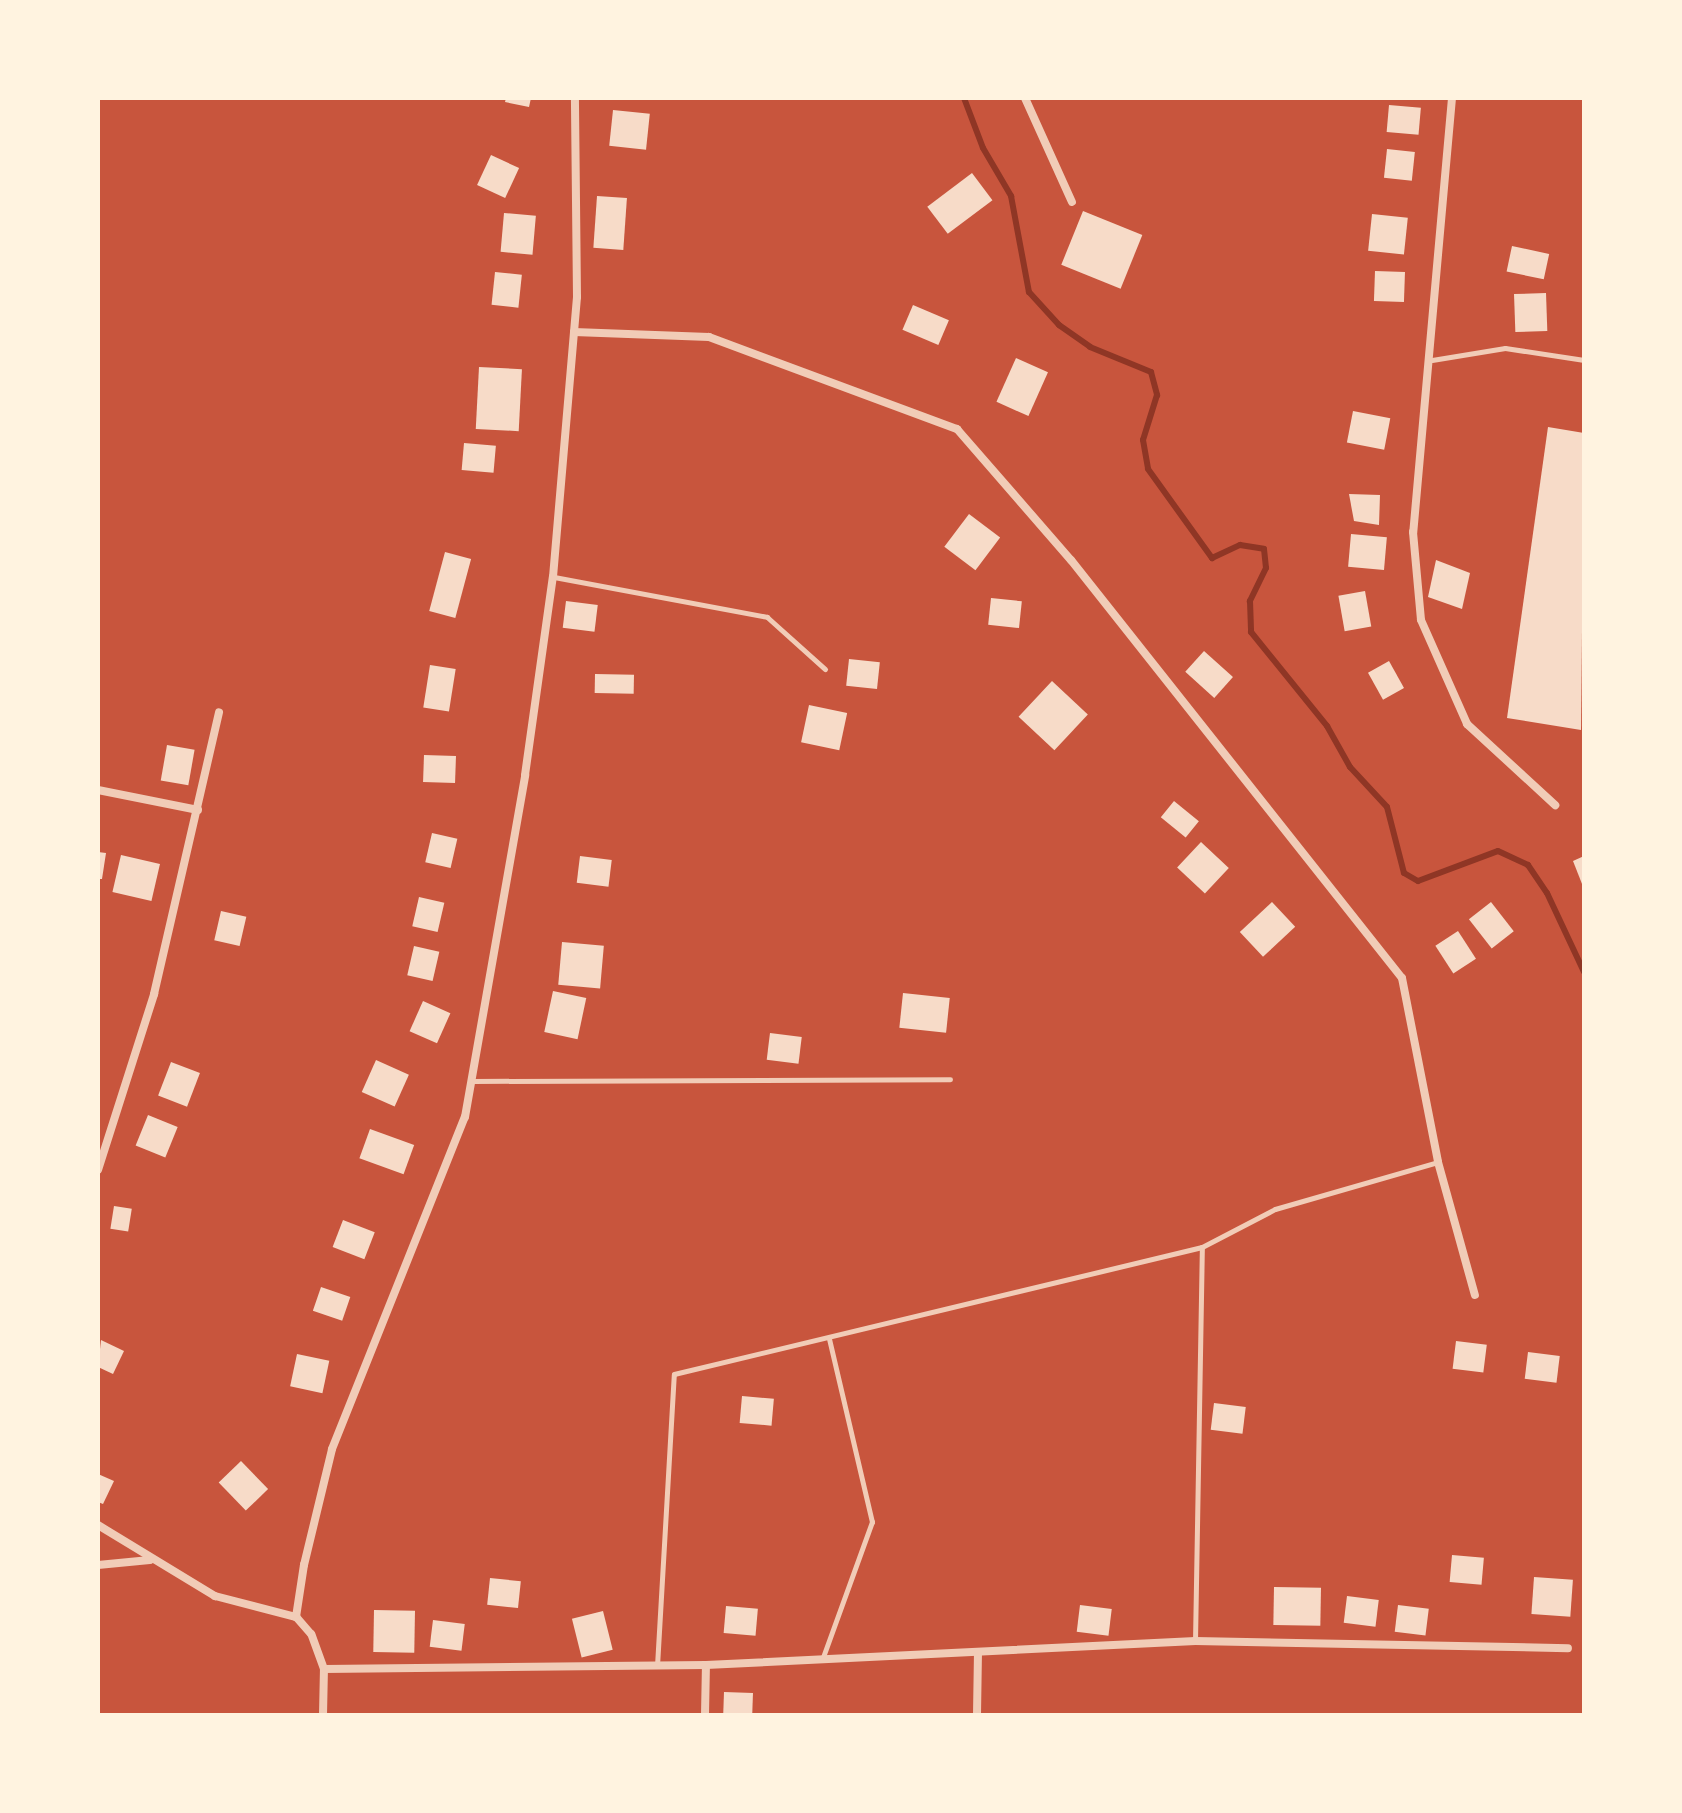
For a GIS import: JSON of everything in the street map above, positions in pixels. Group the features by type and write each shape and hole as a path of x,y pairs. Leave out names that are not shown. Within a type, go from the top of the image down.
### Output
{"street":[{"path":"296,1617 332,1449 465,1117 473,1081 553,577 574,332 575,98"},
{"path":"1025,98 1072,202"},
{"path":"1452,98 1432,360 1413,532 1421,620 1467,724 1555,805"},
{"path":"574,332 709,337 957,429 1071,560 1402,978 1438,1162 1475,1295"},
{"path":"98,1170 154,994 219,712"},
{"path":"98,790 198,810"},
{"path":"98,1525 151,1560 215,1596 296,1617 311,1634 324,1669 323,1715"},
{"path":"98,1565 151,1560"},
{"path":"324,1669 657,1667 1195,1641 1568,1648"},
{"path":"977,1715 978,1652"},
{"path":"705,1715 706,1665"}],"lane":[{"path":"1432,360 1505,348 1584,360"},
{"path":"553,577 767,617 825,669"},
{"path":"473,1081 950,1079"},
{"path":"657,1667 674,1374 1202,1247 1275,1209 1438,1162"},
{"path":"1195,1641 1202,1247"},
{"path":"823,1657 872,1522 829,1338"}],"building":[{"path":"506,98 531,98 529,107 505,102"},
{"path":"1389,105 1421,108 1419,135 1387,132"},
{"path":"613,110 650,114 646,150 609,146"},
{"path":"1387,149 1415,152 1412,181 1384,178"},
{"path":"491,155 519,168 505,198 477,185"},
{"path":"972,173 992,200 948,234 927,207"},
{"path":"597,196 627,198 623,250 593,248"},
{"path":"1083,211 1142,235 1121,289 1061,265"},
{"path":"504,213 536,216 532,255 501,252"},
{"path":"1372,214 1408,218 1404,255 1368,251"},
{"path":"1512,246 1549,254 1544,279 1507,271"},
{"path":"1375,271 1405,272 1404,302 1374,301"},
{"path":"495,272 522,275 518,308 492,305"},
{"path":"1546,293 1547,331 1515,332 1514,294"},
{"path":"913,305 949,320 938,345 902,330"},
{"path":"1016,358 1048,372 1028,416 996,402"},
{"path":"479,367 522,369 519,431 476,429"},
{"path":"1353,411 1390,418 1384,450 1347,442"},
{"path":"1548,427 1584,433 1581,730 1507,718"},
{"path":"464,443 496,446 494,473 462,470"},
{"path":"1349,494 1380,495 1379,525 1354,521"},
{"path":"969,514 1000,537 975,570 944,547"},
{"path":"1351,534 1387,537 1384,570 1348,567"},
{"path":"445,552 471,559 455,618 429,611"},
{"path":"1436,560 1470,573 1462,609 1428,597"},
{"path":"1365,591 1371,626 1345,631 1338,596"},
{"path":"991,598 1022,601 1019,628 988,625"},
{"path":"566,601 598,605 594,632 563,628"},
{"path":"1204,651 1233,677 1214,698 1185,672"},
{"path":"849,659 880,662 877,689 846,686"},
{"path":"1389,661 1404,688 1383,700 1368,673"},
{"path":"430,665 456,669 449,712 423,707"},
{"path":"595,674 634,675 634,694 595,693"},
{"path":"1052,681 1088,714 1054,750 1019,717"},
{"path":"809,705 847,713 839,750 801,742"},
{"path":"167,745 195,750 188,785 161,780"},
{"path":"424,755 456,756 455,783 423,782"},
{"path":"1174,801 1199,821 1186,837 1161,817"},
{"path":"432,833 457,839 451,868 425,862"},
{"path":"1201,842 1229,868 1205,894 1177,868"},
{"path":"98,852 106,853 102,879 98,879"},
{"path":"121,855 160,864 151,901 112,892"},
{"path":"580,856 612,860 608,887 577,883"},
{"path":"1584,856 1584,889 1573,861"},
{"path":"419,897 444,903 438,932 412,926"},
{"path":"1272,902 1295,927 1263,957 1240,932"},
{"path":"1491,902 1514,931 1492,948 1469,919"},
{"path":"221,911 246,917 240,946 214,940"},
{"path":"1458,931 1476,959 1453,973 1435,946"},
{"path":"562,942 604,946 600,988 558,985"},
{"path":"414,946 439,952 433,981 407,975"},
{"path":"553,991 586,998 578,1039 544,1032"},
{"path":"903,993 950,998 946,1033 899,1028"},
{"path":"423,1001 450,1013 437,1043 410,1031"},
{"path":"770,1033 802,1037 798,1064 767,1060"},
{"path":"376,1060 409,1075 395,1107 362,1092"},
{"path":"171,1062 200,1073 187,1107 158,1096"},
{"path":"148,1115 178,1127 165,1158 136,1146"},
{"path":"370,1129 414,1145 404,1174 359,1158"},
{"path":"114,1206 132,1209 128,1232 110,1229"},
{"path":"343,1220 375,1232 364,1259 333,1247"},
{"path":"321,1287 350,1297 342,1321 313,1311"},
{"path":"101,1340 124,1351 113,1374 98,1367"},
{"path":"1456,1341 1487,1345 1483,1373 1453,1369"},
{"path":"1528,1352 1560,1356 1556,1383 1525,1379"},
{"path":"297,1354 329,1361 322,1393 290,1386"},
{"path":"742,1396 774,1399 772,1426 740,1423"},
{"path":"1214,1403 1246,1407 1242,1434 1211,1430"},
{"path":"241,1461 268,1489 246,1511 219,1483"},
{"path":"98,1474 114,1481 103,1504 98,1502"},
{"path":"1452,1555 1484,1558 1482,1585 1450,1582"},
{"path":"1534,1577 1573,1580 1570,1617 1531,1614"},
{"path":"490,1578 521,1581 518,1608 487,1605"},
{"path":"1274,1587 1321,1588 1320,1626 1273,1625"},
{"path":"1347,1596 1379,1600 1375,1627 1344,1623"},
{"path":"1080,1605 1112,1609 1108,1636 1077,1632"},
{"path":"1398,1605 1429,1609 1425,1636 1395,1632"},
{"path":"726,1606 758,1609 756,1636 724,1633"},
{"path":"374,1610 415,1611 414,1653 373,1652"},
{"path":"603,1611 613,1650 582,1658 572,1619"},
{"path":"433,1620 465,1624 461,1651 430,1647"},
{"path":"724,1692 753,1693 752,1715 723,1715"}],"waterway":[{"path":"964,98 983,148 1011,196 1029,292 1059,325 1090,347 1151,372 1157,395 1143,440 1148,469 1212,558 1240,545 1264,549 1266,568 1250,601 1251,632 1327,726 1350,767 1387,807 1404,873 1418,881 1498,851 1528,865 1547,893 1584,972"}]}
